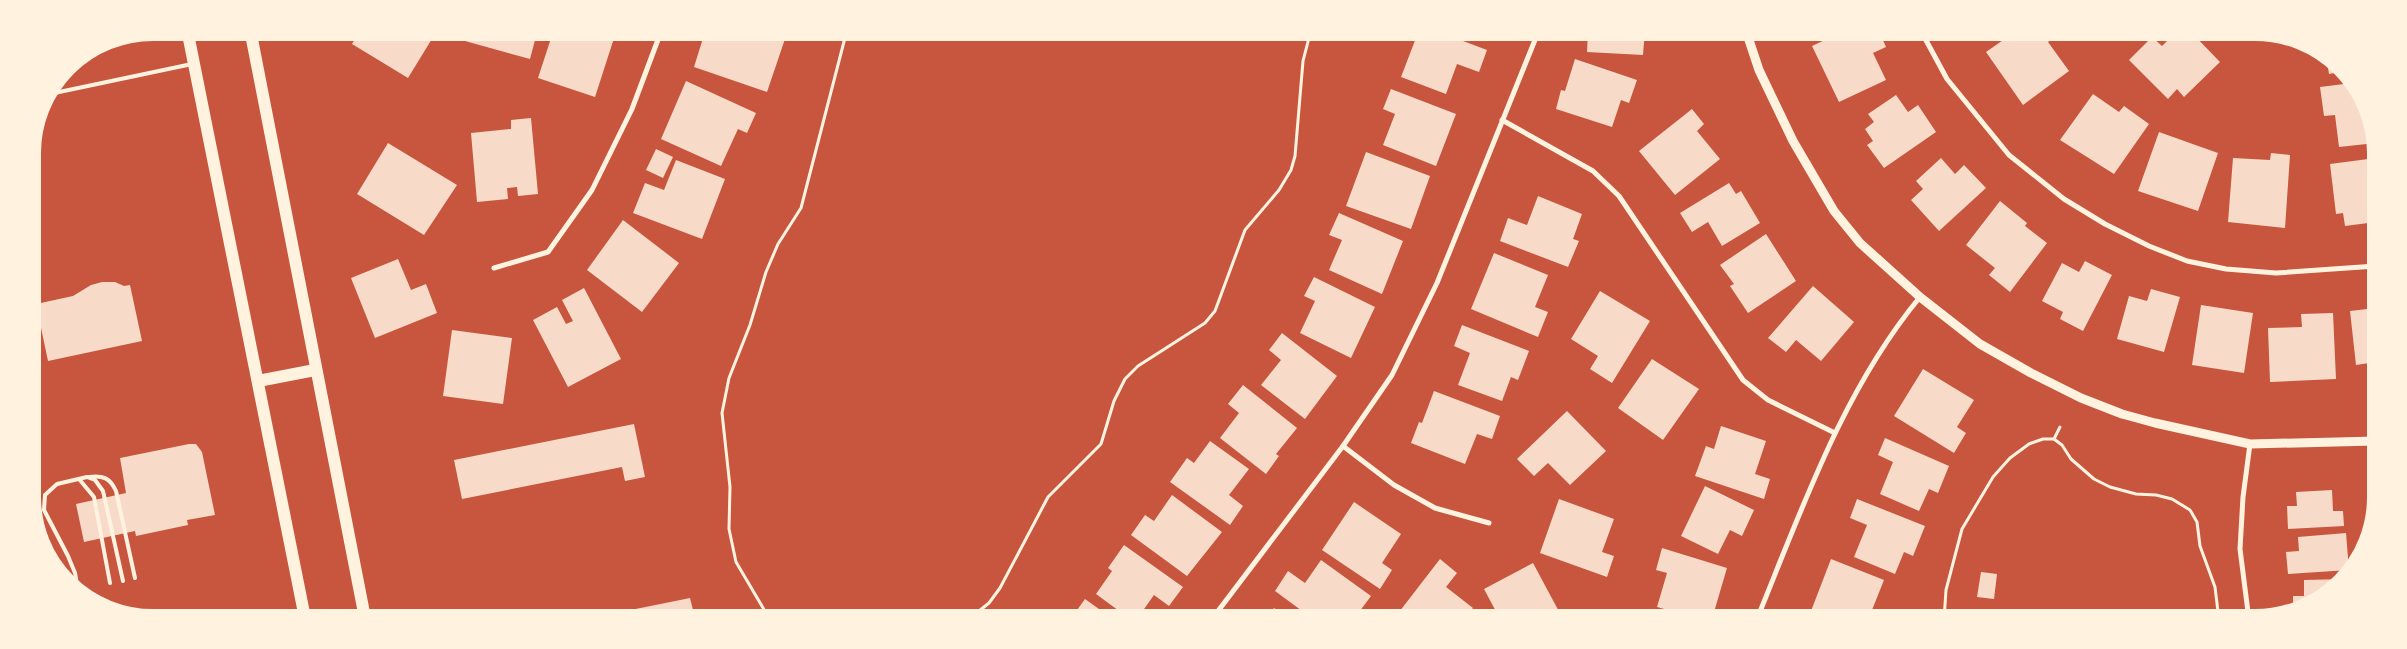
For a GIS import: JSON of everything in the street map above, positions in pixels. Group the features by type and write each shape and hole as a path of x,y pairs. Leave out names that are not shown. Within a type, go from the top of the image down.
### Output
{"main road":[{"path":"189,38 304,612"},
{"path":"252,38 315,370 364,612"},
{"path":"258,381 315,370"}],"street":[{"path":"494,268 548,252 592,190 632,109 659,38"},
{"path":"1218,611 1342,446 1392,375 1437,283 1536,38"},
{"path":"1748,38 1759,70 1793,141 1834,212 1860,242 1920,297 1980,344 2031,373 2081,398 2122,414 2155,423 2250,444 2370,441"},
{"path":"1925,38 1947,80 2009,155 2064,199 2120,231 2187,261 2226,269 2276,273 2370,266"},
{"path":"1502,120 1593,171 1619,196 1743,380 1768,400 1835,433"},
{"path":"1761,611 1835,433 1880,352 1899,322 1920,297"},
{"path":"2249,611 2240,549 2243,497 2250,444"},
{"path":"1342,446 1394,485 1435,508 1489,522"}],"lane":[{"path":"54,93 194,63"},
{"path":"77,583 75,573 65,549 44,510 46,495 57,484 87,477 101,476 112,482 116,491 135,578"},
{"path":"87,477 95,480 103,491 123,581"},
{"path":"78,479 94,497 110,583"}],"path":[{"path":"765,612 736,562 729,529 730,487 722,413 730,378 750,325 766,272 778,244 801,208 845,38"},
{"path":"978,612 989,603 1000,588 1048,497 1101,444 1114,401 1125,379 1138,366 1205,323 1215,311 1245,230 1279,190 1291,170 1295,156 1303,62 1309,38"},
{"path":"2054,440 2060,428"},
{"path":"1945,611 1946,590 1962,529 1993,477 2010,458 2029,444 2043,439 2054,440 2062,445 2071,459 2102,483 2136,494 2156,495 2172,499 2190,510 2197,522 2200,546 2215,587 2218,611"}],"building":[{"path":"356,38 432,38 408,78 352,44"},
{"path":"454,38 536,38 530,59"},
{"path":"551,38 614,38 595,97 538,78"},
{"path":"703,38 785,38 767,92 694,67"},
{"path":"1416,38 1455,38 1487,50 1479,72 1457,64 1446,94 1401,77"},
{"path":"1588,38 1644,38 1643,55 1587,52"},
{"path":"1829,38 1882,38 1886,47 1873,53 1886,80 1839,102 1812,46"},
{"path":"2006,38 2053,38 2048,42 2069,71 2023,105 1986,52"},
{"path":"2151,38 2162,46 2170,38 2197,38 2220,62 2184,97 2177,89 2168,99 2129,60"},
{"path":"1575,59 1637,80 1629,103 1621,100 1612,127 1556,109 1561,90 1565,91"},
{"path":"2327,63 2337,73 2329,74"},
{"path":"686,81 756,113 747,133 738,129 721,166 661,139"},
{"path":"2346,84 2358,102 2363,115 2369,144 2339,147 2335,115 2324,116 2320,87"},
{"path":"1391,89 1456,114 1436,166 1383,145 1395,114 1383,109"},
{"path":"2093,94 2119,112 2124,106 2149,124 2114,174 2060,140"},
{"path":"1896,95 1908,112 1918,105 1936,132 1884,168 1867,145 1873,141 1865,129 1874,122 1868,114"},
{"path":"1692,109 1704,124 1697,131 1720,159 1675,195 1639,151"},
{"path":"531,118 538,194 518,196 517,187 507,188 508,199 477,202 471,133 511,129 511,120"},
{"path":"2159,132 2218,153 2198,211 2138,191"},
{"path":"388,143 457,185 424,235 357,194"},
{"path":"656,149 673,157 663,178 646,170"},
{"path":"1366,152 1430,176 1411,229 1346,206"},
{"path":"2271,153 2290,155 2285,228 2228,222 2233,158 2270,160"},
{"path":"1941,158 1955,174 1964,165 1986,188 1939,231 1911,200 1923,189 1916,181"},
{"path":"2370,159 2370,223 2345,226 2343,213 2336,214 2330,164"},
{"path":"676,160 725,179 702,239 633,213 645,183 664,190"},
{"path":"1729,183 1736,194 1741,191 1760,223 1722,246 1708,222 1692,232 1680,213"},
{"path":"1538,196 1582,214 1573,239 1579,241 1568,267 1500,241 1508,218 1527,225"},
{"path":"2000,201 2027,223 2025,226 2047,243 2010,292 1989,275 1995,268 1966,245"},
{"path":"1339,213 1403,241 1382,294 1329,270 1342,240 1329,235"},
{"path":"623,220 679,263 642,312 587,270"},
{"path":"1766,234 1796,281 1748,313 1730,286 1734,284 1720,265"},
{"path":"1494,253 1548,275 1535,307 1548,312 1538,337 1471,309"},
{"path":"398,259 411,290 426,284 437,313 375,338 351,278"},
{"path":"2085,261 2112,275 2083,331 2060,319 2063,312 2042,301 2062,263 2079,272"},
{"path":"1314,277 1375,307 1351,358 1300,333 1315,301 1304,296"},
{"path":"102,282 115,282 124,286 130,285 142,341 48,361 38,314 38,304 73,296 91,285"},
{"path":"1813,286 1854,322 1821,361 1796,340 1786,352 1768,338"},
{"path":"584,288 621,359 568,387 533,320 557,307 566,324 573,321 562,300"},
{"path":"2151,289 2180,297 2164,352 2117,339 2129,296 2147,301"},
{"path":"1600,291 1650,321 1612,383 1590,369 1598,356 1571,339"},
{"path":"2201,305 2253,313 2244,373 2192,365"},
{"path":"2370,309 2370,363 2356,365 2350,311"},
{"path":"2333,313 2336,379 2270,382 2268,328 2302,327 2301,314"},
{"path":"1462,325 1529,351 1518,380 1511,377 1502,401 1458,385 1470,353 1454,346"},
{"path":"452,330 512,338 503,404 443,396"},
{"path":"1282,333 1337,376 1305,419 1261,385 1281,360 1269,350"},
{"path":"1652,359 1699,389 1663,440 1618,408"},
{"path":"1923,369 1974,400 1957,427 1966,433 1954,453 1894,416"},
{"path":"1243,385 1297,428 1276,454 1279,456 1266,474 1220,438 1239,413 1228,404"},
{"path":"1434,391 1500,416 1492,439 1477,434 1465,464 1411,443 1419,422 1422,423"},
{"path":"1567,411 1606,451 1570,485 1548,463 1534,476 1517,459"},
{"path":"634,424 645,477 625,481 622,467 462,499 454,460"},
{"path":"1721,426 1766,441 1755,474 1770,479 1764,499 1695,476 1706,446 1714,449"},
{"path":"1885,438 1949,466 1938,493 1929,489 1919,511 1880,494 1893,462 1878,455"},
{"path":"1210,441 1249,469 1229,495 1243,506 1230,525 1170,482 1187,458 1194,463"},
{"path":"196,444 202,452 215,515 187,520 188,525 136,536 135,531 84,542 76,504 126,493 120,458"},
{"path":"1705,486 1754,510 1742,536 1730,530 1718,554 1681,536"},
{"path":"2332,490 2333,511 2343,511 2344,526 2288,529 2287,506 2297,506 2296,492"},
{"path":"1172,495 1222,532 1187,576 1131,535 1145,515 1154,521"},
{"path":"1559,499 1614,519 1602,552 1614,556 1607,577 1540,553"},
{"path":"1857,499 1925,526 1913,556 1904,552 1895,574 1854,557 1867,525 1850,518"},
{"path":"1354,502 1401,534 1382,563 1392,570 1380,589 1322,550"},
{"path":"2346,533 2348,562 2342,570 2288,574 2286,552 2299,551 2298,537"},
{"path":"1124,545 1183,587 1169,606 1154,595 1142,612 1120,612 1096,594 1112,571 1108,568"},
{"path":"1662,548 1727,568 1714,611 1672,611 1657,607 1667,573 1656,570"},
{"path":"1440,559 1457,573 1446,587 1473,608 1470,611 1400,611"},
{"path":"1831,559 1884,580 1872,611 1811,611"},
{"path":"1321,560 1371,596 1360,611 1303,611 1275,591 1288,571 1305,583"},
{"path":"1533,563 1559,611 1496,611 1484,589"},
{"path":"1981,572 1997,574 1994,599 1977,597"},
{"path":"2334,579 2325,588 2293,605 2293,596 2304,596 2304,580"},
{"path":"690,598 693,612 622,612"},
{"path":"1085,599 1103,612 1076,612"}]}
